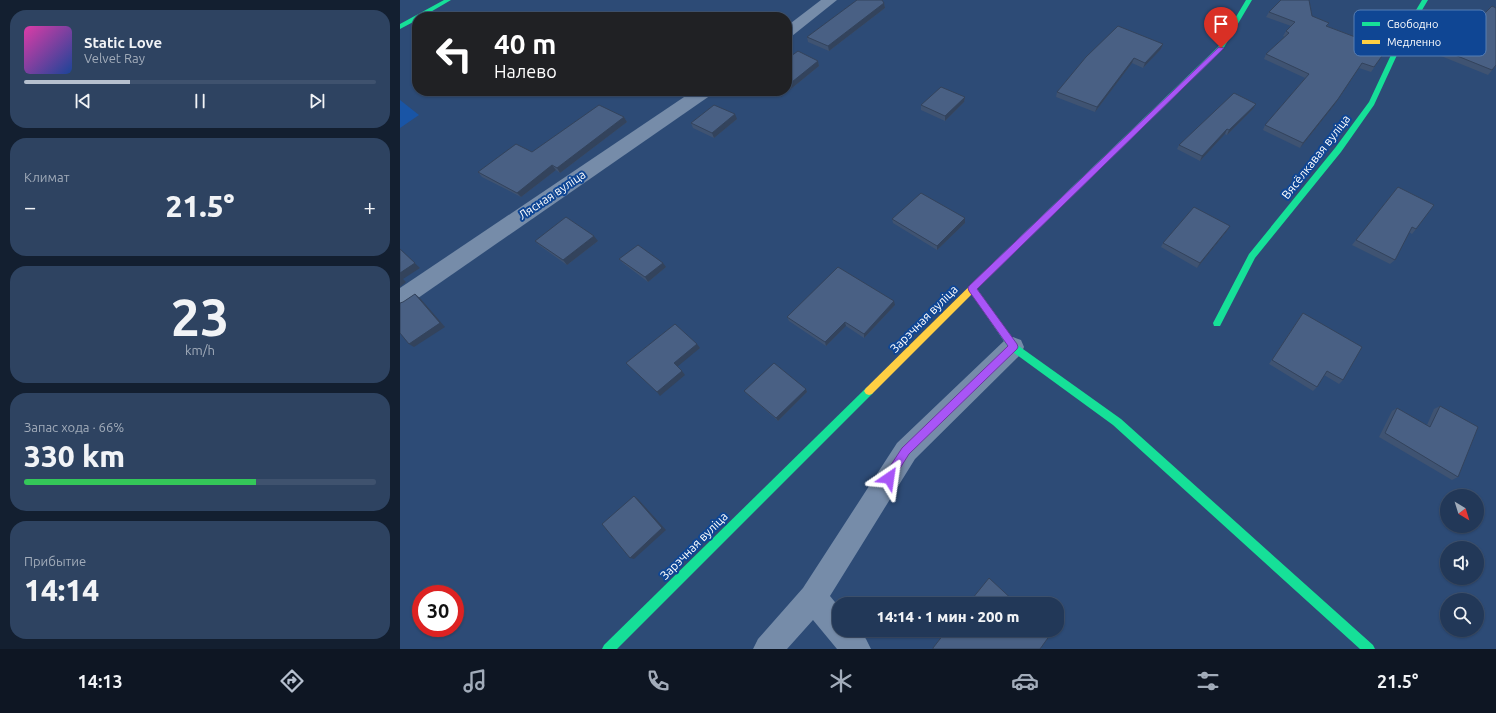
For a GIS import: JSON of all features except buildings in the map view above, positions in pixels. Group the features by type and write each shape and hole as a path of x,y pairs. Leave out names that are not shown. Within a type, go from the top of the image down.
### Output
{"street":[{"path":"426,12 448,0"},
{"path":"792,29 830,0"},
{"name":"Зарэчная вуліца","path":"608,649 972,288 1221,48 1249,0"},
{"name":"Вясёлкавая вуліца","path":"1419,10 1425,0"},
{"path":"400,27 412,20"},
{"name":"Вясёлкавая вуліца","path":"1217,323 1252,256 1338,150 1372,103 1394,56"},
{"name":"Лясная вуліца","path":"400,299 698,96"},
{"path":"972,288 1014,347 1117,422 1369,649"},
{"path":"768,649 813,598 906,451 1014,347"},
{"path":"813,598 832,620"},
{"path":"846,637 856,649"}],"shaded area":[{"path":"400,100 419,115 400,128"}],"traffic: fast":[{"path":"426,12 448,0"},
{"path":"999,262 1221,48 1249,0"},
{"path":"1419,10 1425,0"},
{"path":"400,27 412,20"},
{"path":"1217,323 1252,256 1338,150 1372,103 1394,56"},
{"path":"972,288 1013,347 1117,422 1369,649"},
{"path":"608,649 869,391"}],"traffic: slow":[{"path":"869,391 999,262"}],"route":[{"path":"889,478 906,451 1014,347 972,288 1221,48"}]}
